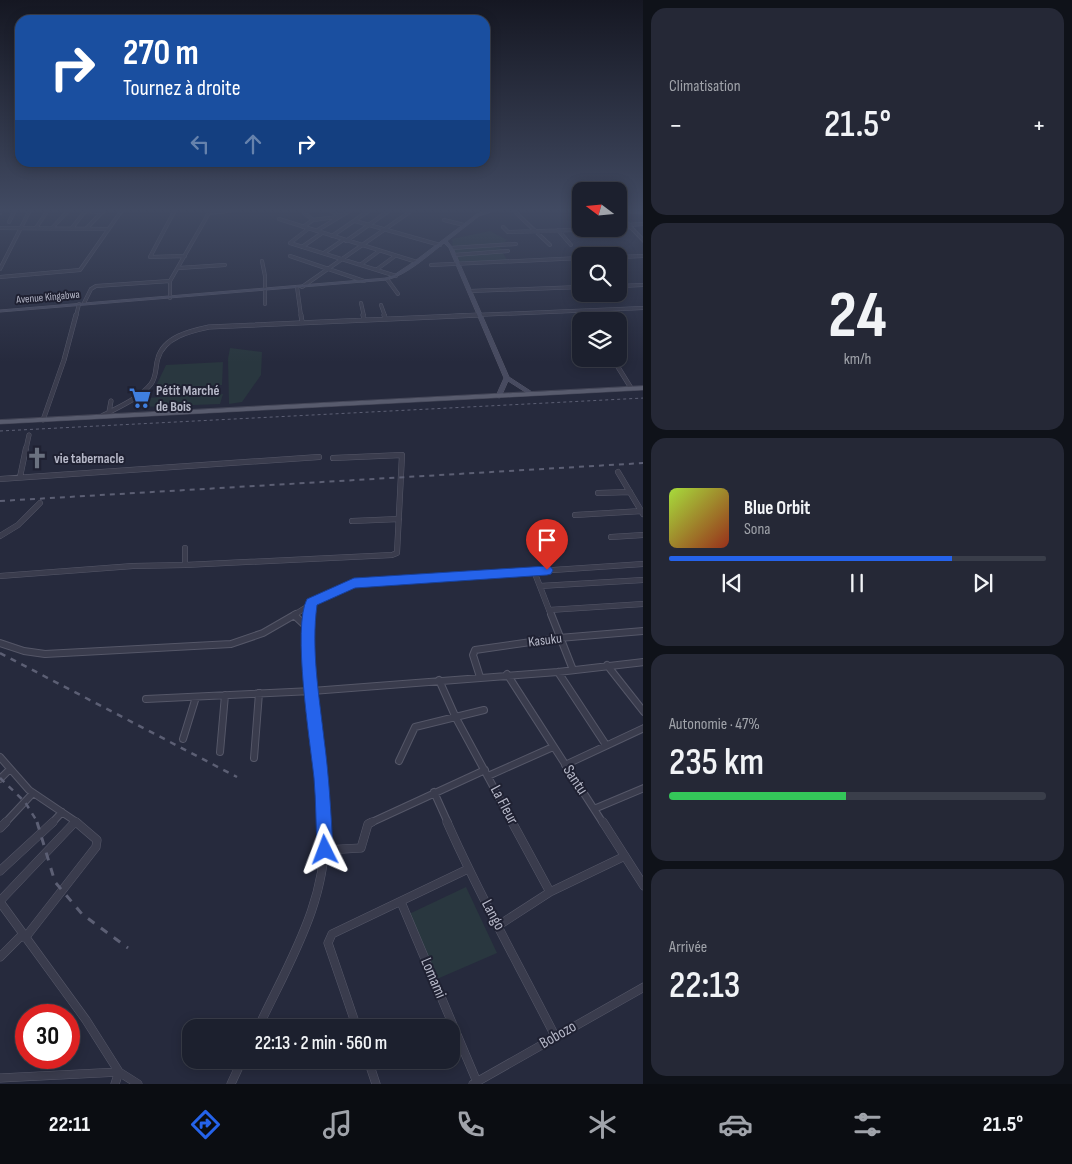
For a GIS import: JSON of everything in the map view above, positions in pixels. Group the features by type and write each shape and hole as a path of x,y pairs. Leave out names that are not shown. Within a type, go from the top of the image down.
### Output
{"main road":[{"path":"0,422 643,388"}],"street":[{"path":"0,276 80,270 87,261"},
{"path":"170,298 170,281 183,261"},
{"path":"262,261 265,276 265,304"},
{"path":"303,261 364,281"},
{"path":"302,322 299,287 340,261"},
{"path":"347,261 396,276"},
{"path":"360,265 366,261"},
{"path":"376,270 389,261"},
{"path":"412,261 417,262"},
{"path":"431,265 517,261"},
{"name":"Avenue Kingabwa","path":"0,311 387,279 396,276 417,262"},
{"path":"458,263 506,378 530,393"},
{"path":"179,268 225,265"},
{"path":"387,279 398,294"},
{"path":"43,420 82,304 93,287 170,281"},
{"path":"627,286 643,285"},
{"path":"470,291 572,287"},
{"path":"361,303 364,319"},
{"path":"381,304 385,318"},
{"path":"102,416 141,393 150,385 156,375 160,352 181,335 209,327 643,308"},
{"path":"618,367 632,388"},
{"path":"499,396 506,378"},
{"path":"109,412 111,401"},
{"path":"20,477 29,435"},
{"path":"0,576 133,566 392,555 397,553 402,455 333,458"},
{"path":"0,479 176,468 202,464 234,465 319,457"},
{"path":"574,515 642,513 618,472"},
{"path":"598,493 630,492"},
{"path":"0,536 18,525 40,503"},
{"path":"352,521 399,519"},
{"path":"611,538 643,535"},
{"path":"185,548 185,565"},
{"path":"0,643 24,651 45,654 231,644 250,639 294,615 311,602 354,583 643,564"},
{"path":"534,571 573,670"},
{"path":"540,586 643,580"},
{"path":"262,1019 308,921 319,889 325,850 322,780 307,627 311,602"},
{"path":"549,610 643,604"},
{"path":"294,615 307,627"},
{"name":"Kasuku","path":"480,676 473,655 475,650 559,638 643,631"},
{"path":"146,700 312,691 480,676 558,672 643,662"},
{"path":"607,665 643,712"},
{"path":"558,672 606,745"},
{"name":"Santu","path":"507,674 643,886"},
{"name":"La Fleur","path":"439,680 456,718 550,892"},
{"path":"254,758 259,693"},
{"path":"220,752 225,695"},
{"path":"183,739 196,696"},
{"path":"400,761 415,727 484,710"},
{"path":"565,765 643,728"},
{"path":"325,850 361,848 368,824 434,792 553,747"},
{"path":"0,757 8,770 33,793 76,822 97,839 96,847 24,936 0,957"},
{"path":"0,779 8,770"},
{"path":"594,810 643,788"},
{"name":"Lango","path":"434,792 468,869 499,925 555,1036"},
{"path":"0,828 33,793"},
{"path":"0,871 41,835 62,812"},
{"path":"76,822 0,901 86,1020 119,1072 138,1084"},
{"path":"499,925 550,892 625,856"},
{"path":"354,1019 328,943 329,937 468,869"},
{"name":"Lomami","path":"401,902 475,1083"},
{"name":"Bobozo","path":"475,1083 643,987"},
{"path":"231,1084 238,1069"},
{"path":"371,1069 376,1084"},
{"path":"0,1078 119,1072"},
{"path":"115,1084 119,1072"}],"shaded area":[{"path":"458,261 493,261 459,262"},
{"path":"230,348 262,352 261,375 242,402 229,404 228,359"},
{"path":"223,362 222,385 155,388 166,365"},
{"path":"223,394 220,404 141,407 144,398"},
{"path":"466,887 497,953 437,979 409,914"}],"railway":[{"path":"0,431 643,398"},
{"path":"0,501 643,463"},
{"path":"0,653 237,777"},
{"path":"0,778 25,802 38,823"},
{"path":"37,822 55,882 82,914 128,948"}],"place":[{"name":"Pétit Marché de Bois","path":"140,398"},
{"name":"vie tabernacle","path":"37,458"}],"route":[{"path":"325,850 322,780 307,627 311,602 354,583 547,570"}]}
